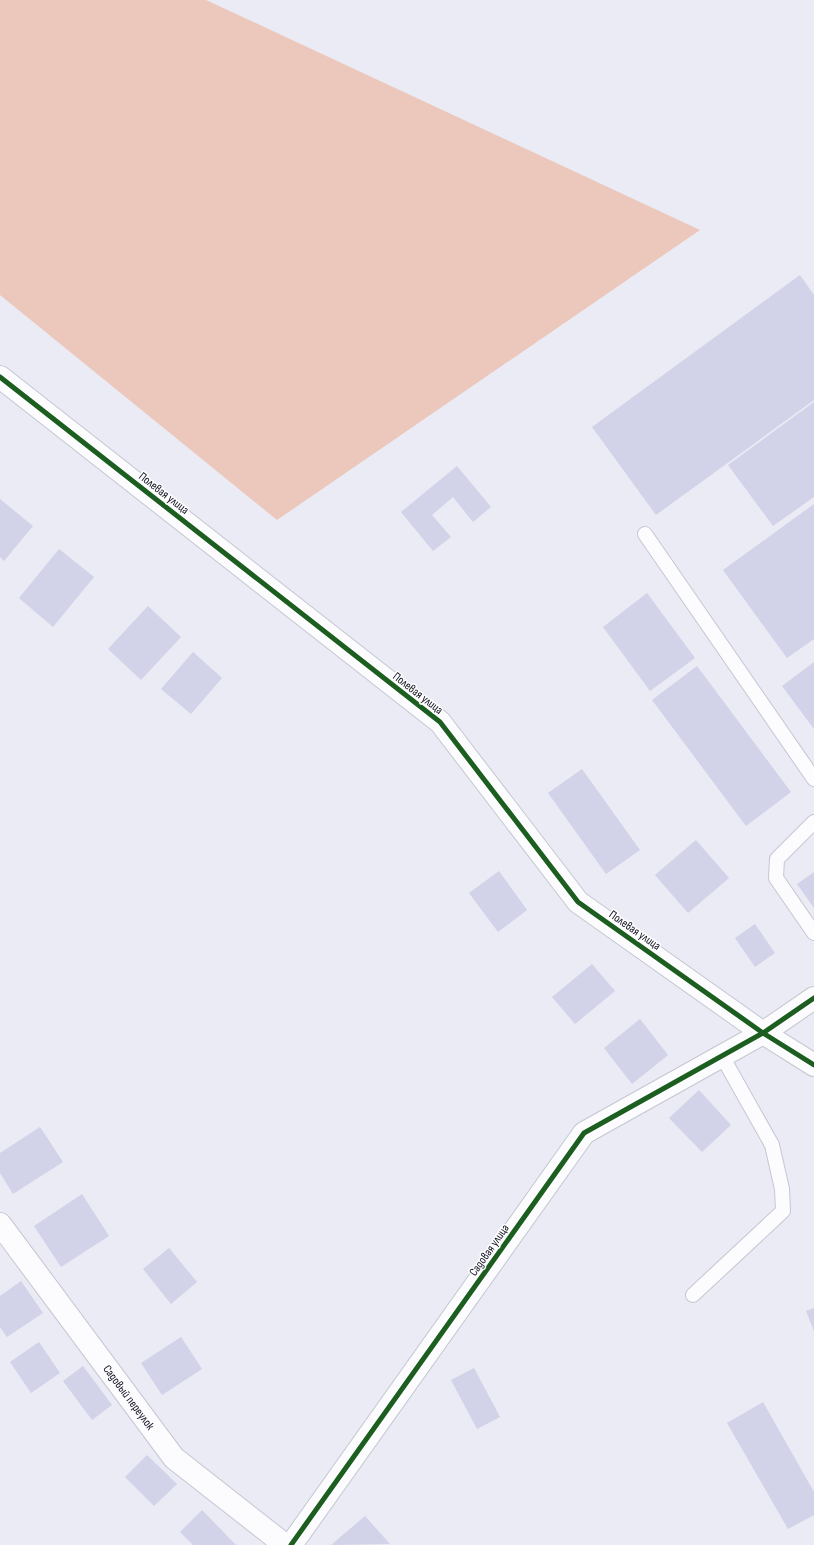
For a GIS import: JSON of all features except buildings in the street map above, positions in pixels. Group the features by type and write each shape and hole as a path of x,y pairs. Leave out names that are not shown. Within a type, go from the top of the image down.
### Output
{"street":[{"name":"Полевая улица","path":"0,377 440,722 578,902 762,1033 814,1065"},
{"name":"Садовая улица","path":"291,1545 584,1133 762,1033 814,998"},
{"name":"Садовый переулок","path":"0,1224 174,1458 285,1545"}],"lane":[{"path":"645,534 814,780"},
{"path":"814,822 777,859 776,878 814,933"},
{"path":"693,1295 783,1211 782,1189 772,1146 722,1056"}],"shaded area":[{"path":"0,0 206,0 700,230 277,520 0,295"}],"cycle path":[{"path":"0,377 440,722 578,902 763,1033 814,1065"},
{"path":"291,1545 584,1133 763,1033 814,998"}]}
